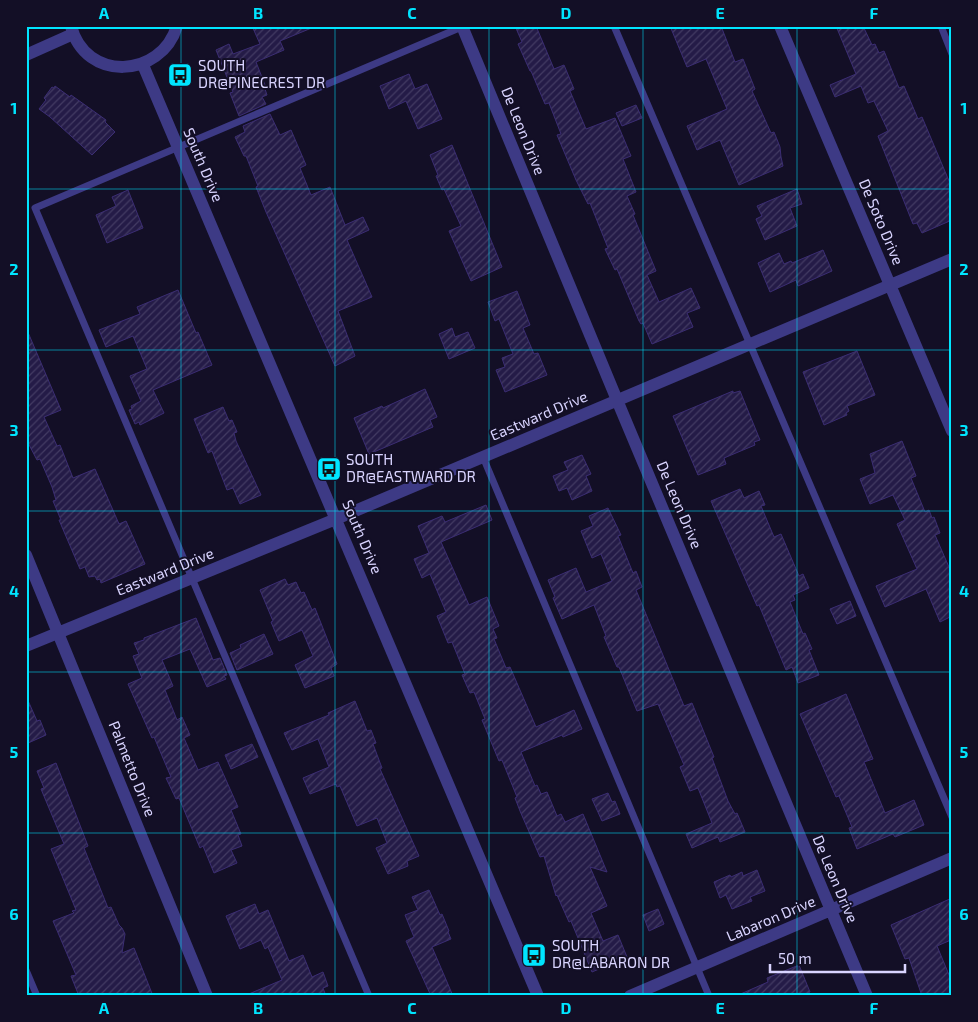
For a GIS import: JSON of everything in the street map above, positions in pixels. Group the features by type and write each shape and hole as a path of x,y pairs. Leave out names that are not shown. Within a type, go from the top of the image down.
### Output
{"street":[{"path":"26,55 72,30 82,49 94,60 110,66 126,68 142,65 158,56 170,44 177,26"},
{"name":"De Leon Drive","path":"463,26 617,400 867,996"},
{"name":"De Soto Drive","path":"780,26 952,431"},
{"name":"South Drive","path":"142,65 538,996"},
{"name":"Eastward Drive","path":"26,646 336,519 952,258"},
{"name":"Palmetto Drive","path":"26,555 208,996"},
{"name":"Labaron Drive","path":"630,996 952,858"}],"lane":[{"path":"369,996 35,208 463,26"},
{"path":"614,26 952,817"},
{"path":"941,26 952,54"},
{"path":"483,457 709,996"},
{"path":"26,970 37,996"}],"building":[{"path":"252,26 314,27 280,41 284,50 256,62 265,85 267,95 262,97 266,104 239,116 230,93 233,92 216,50 229,44 233,54 260,44"},
{"path":"515,26 536,26 554,69 564,65 574,89 570,91 586,129 615,118 631,156 623,159 636,192 627,196 656,271 647,275 659,302 691,288 700,308 687,313 693,327 652,344 643,323 641,324 639,321 617,269 615,270 605,249 608,248 590,203 588,204 576,180 557,135 561,134 549,103 545,104 518,44 522,42"},
{"path":"670,26 721,26 735,62 743,59 755,89 752,91 771,133 774,132 780,147 783,166 739,185 720,140 697,150 687,126 727,109 706,59 687,67"},
{"path":"836,26 863,26 872,45 875,44 879,53 884,51 899,88 904,86 918,119 922,117 952,188 952,220 922,233 917,223 913,224 878,136 888,131 874,101 868,103 861,86 835,97 830,85 856,74"},
{"path":"409,74 415,89 427,84 442,119 418,129 406,101 389,109 380,86"},
{"path":"55,86 106,120 105,122 115,132 92,155 39,109 46,100 44,98 52,87 54,88"},
{"path":"636,105 642,118 622,126 616,113"},
{"path":"270,114 280,135 291,130 306,165 300,168 311,195 330,187 345,225 363,217 369,230 347,240 372,297 338,311 355,356 335,366 266,212 246,156 244,156 235,137 245,132 243,126"},
{"path":"452,145 502,267 471,281 449,231 461,226 444,189 442,190 430,155"},
{"path":"797,189 802,204 790,208 797,226 765,240 756,219 762,216 757,206"},
{"path":"128,190 143,228 107,243 96,215 116,206 112,197"},
{"path":"823,250 832,271 798,286 796,280 770,292 758,263 779,253 784,264 791,261 792,263"},
{"path":"178,290 212,365 153,390 164,413 140,425 139,422 135,424 129,410 132,409 131,406 141,401 130,376 147,369 133,336 106,347 99,330 140,314 137,307"},
{"path":"517,291 530,325 523,328 534,354 538,353 547,375 505,392 496,370 505,367 502,358 513,354 499,319 495,321 488,302"},
{"path":"452,328 455,337 468,332 475,348 449,359 439,334"},
{"path":"27,330 61,410 44,417 57,446 60,445 73,478 95,469 119,524 126,521 145,564 101,583 100,579 97,580 95,576 89,577 85,567 80,569 59,520 61,520 53,501 56,500 52,487 40,459 37,460 26,439"},
{"path":"857,351 875,395 847,406 849,411 846,413 847,415 824,425 803,372"},
{"path":"425,389 437,417 430,420 433,427 369,454 354,418 382,406 383,408"},
{"path":"733,391 733,393 740,391 760,440 754,442 755,445 724,458 726,464 698,475 673,416"},
{"path":"223,407 229,421 232,420 237,432 234,433 236,441 261,495 240,504 233,488 227,490 212,451 208,453 194,419"},
{"path":"902,441 916,476 911,478 925,512 929,510 932,518 934,517 940,533 935,535 952,574 952,616 940,622 926,589 885,607 876,586 917,569 897,524 905,520 893,495 870,504 860,479 875,473 870,454"},
{"path":"582,455 591,474 586,476 592,491 572,500 567,488 559,491 553,476 568,470 564,462"},
{"path":"740,489 744,498 759,491 765,505 761,506 774,537 781,534 799,576 803,574 809,588 793,595 795,600 790,602 803,634 805,633 812,649 809,650 819,675 798,683 792,667 786,670 759,605 757,606 711,501"},
{"path":"486,505 492,520 441,542 469,605 487,597 499,626 493,629 497,638 494,639 506,668 510,667 536,727 574,710 582,729 521,752 535,786 537,785 541,794 547,792 557,816 561,814 565,822 583,814 607,872 590,867 607,906 591,913 603,941 618,935 627,957 592,972 571,921 569,922 556,896 544,856 540,857 520,811 515,798 517,797 502,760 499,761 482,720 485,719 474,692 470,693 462,675 465,674 452,642 448,643 437,616 446,612 430,574 422,578 414,559 429,553 418,526 442,516 445,522"},
{"path":"608,508 621,535 618,536 633,573 636,571 642,587 636,590 684,706 692,703 714,757 712,758 728,801 735,814 737,813 745,832 720,842 718,837 692,848 686,834 712,823 698,788 690,791 680,767 684,765 658,704 637,711 604,637 606,636 594,605 562,619 553,598 555,597 548,580 576,568 586,592 612,581 601,554 592,558 581,531 593,526 589,516"},
{"path":"285,579 288,585 296,582 301,593 304,592 312,610 315,608 337,664 331,668 334,676 305,688 295,665 313,656 302,630 279,641 260,590"},
{"path":"850,601 856,616 837,624 830,609"},
{"path":"196,618 213,660 220,658 227,675 224,676 226,679 207,687 190,649 162,660 173,686 165,690 177,720 182,717 190,735 184,738 198,770 218,762 238,807 231,810 241,834 238,835 242,846 231,850 237,863 214,873 203,846 200,848 179,798 176,799 166,778 171,777 128,684 142,678 133,656 139,654 134,643"},
{"path":"264,634 273,654 237,670 230,653 241,648 240,645"},
{"path":"846,694 873,759 864,762 885,813 914,800 924,825 895,837 893,834 857,849 849,828 852,827 839,796 836,797 800,714"},
{"path":"26,696 37,721 40,720 46,735 26,744"},
{"path":"355,701 367,731 371,730 376,743 373,744 382,768 380,769 419,856 407,861 408,866 388,874 376,848 387,843 377,818 357,826 340,786 337,787 336,784 310,794 303,778 329,767 318,739 292,750 284,733 329,715 328,713"},
{"path":"252,744 258,757 231,769 225,755"},
{"path":"56,763 88,846 84,848 108,908 111,907 125,934 122,953 134,948 153,996 79,996 71,976 76,975 53,921 74,913 72,911 76,910 51,849 64,844 41,789 44,788 37,771"},
{"path":"608,793 612,802 615,801 620,814 602,821 592,799"},
{"path":"757,870 765,891 750,897 752,901 732,909 726,895 720,898 714,882 730,875 731,877 742,872 743,876"},
{"path":"429,890 440,915 442,914 451,939 432,947 453,996 431,996 406,941 414,937 405,915 418,910 412,897"},
{"path":"952,898 952,927 948,929 951,940 937,946 952,982 952,996 922,996 909,958 905,959 891,925"},
{"path":"255,904 259,914 268,910 289,961 303,955 312,977 323,972 328,986 323,988 326,996 244,996 282,980 268,947 265,949 261,940 240,949 226,916"},
{"path":"658,909 664,924 649,931 643,915"},
{"path":"799,965 810,992 802,996 736,996 768,982 767,978"}],"place":[{"name":"SOUTH DR@PINECREST DR","path":"180,75"},
{"name":"SOUTH DR@EASTWARD DR","path":"329,469"},
{"name":"SOUTH DR@LABARON DR","path":"534,955"}]}
